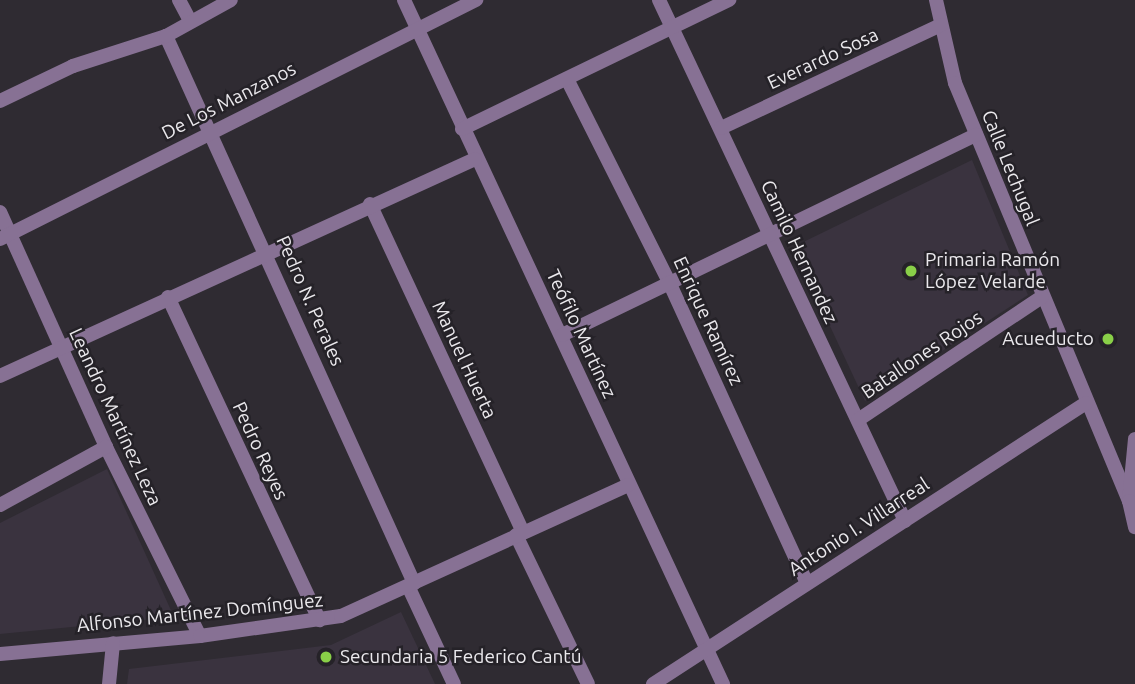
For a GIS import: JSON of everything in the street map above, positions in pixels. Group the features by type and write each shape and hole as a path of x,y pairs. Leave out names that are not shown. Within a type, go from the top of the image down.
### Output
{"street":[{"path":"179,0 190,21"},
{"path":"0,101 73,66 166,36 230,0"},
{"name":"Teófilo Martínez","path":"404,0 475,159 562,335 723,684"},
{"name":"De Los Manzanos","path":"5,236 476,0"},
{"name":"Camilo Hernandez","path":"659,0 905,521"},
{"path":"462,129 729,0"},
{"name":"Calle Lechugal","path":"936,0 955,83 1042,298 1129,501"},
{"name":"Everardo Sosa","path":"721,128 941,25"},
{"name":"Pedro N. Perales","path":"166,36 266,251 454,684"},
{"name":"Enrique Ramírez","path":"567,79 669,282 807,583"},
{"path":"562,335 976,135"},
{"path":"0,376 266,251 475,159"},
{"name":"Manuel Huerta","path":"370,204 588,684"},
{"name":"Leandro Martínez Leza","path":"0,212 5,236 200,635"},
{"name":"Pedro Reyes","path":"169,297 319,620"},
{"name":"Batallones Rojos","path":"858,420 1042,298"},
{"name":"Antonio I. Villarreal","path":"653,684 1086,402"},
{"path":"1135,439 1129,501 1135,527"},
{"path":"0,505 106,447"},
{"name":"Alfonso Martínez Domínguez","path":"0,654 200,635 319,620 368,606 519,533 629,485"},
{"path":"109,684 113,643"}],"shaded area":[{"name":"Primaria Ramón López Velarde","path":"972,160 1028,295 865,401 793,247"},
{"path":"107,469 174,617 0,634 0,523"},
{"name":"Secundaria 5 Federico Cantú","path":"401,612 435,684 127,684 129,669 331,645"}],"place":[{"name":"Primaria Ramón López Velarde","path":"911,271"},
{"name":"Acueducto","path":"1108,339"},
{"name":"Secundaria 5 Federico Cantú","path":"326,657"}]}
